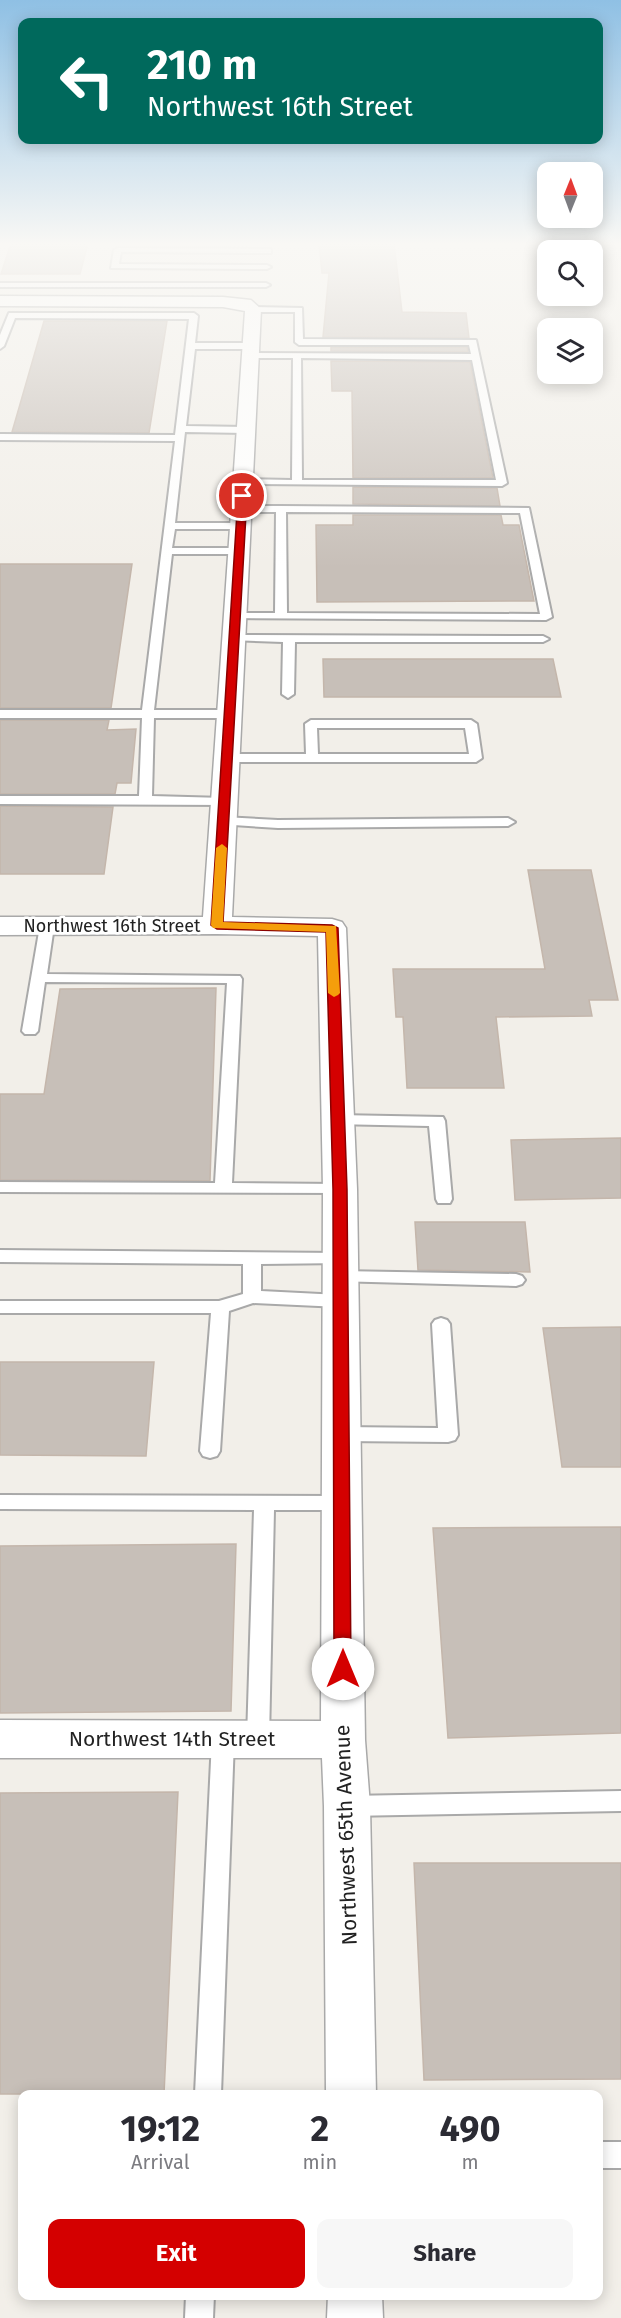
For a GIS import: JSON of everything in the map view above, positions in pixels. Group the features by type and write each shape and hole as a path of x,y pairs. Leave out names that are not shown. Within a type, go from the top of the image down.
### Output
{"street":[{"path":"217,925 251,351"},
{"name":"Northwest 16th Street","path":"0,926 217,925 332,928"},
{"name":"Northwest 65th Avenue","path":"332,928 340,1189 343,1740 347,1806 351,2090"},
{"name":"Northwest 14th Street","path":"0,1738 343,1740"},
{"path":"354,2300 355,2318"}],"lane":[{"path":"145,800 148,713 189,351"},
{"path":"253,351 297,355 476,357"},
{"path":"243,482 502,483 475,351"},
{"path":"297,355 297,483"},
{"path":"0,437 246,430"},
{"path":"170,526 241,517 281,509 525,510 546,616 281,616 235,627"},
{"path":"281,509 281,616"},
{"path":"167,551 239,551"},
{"path":"235,627 289,638 543,639"},
{"path":"288,694 289,638"},
{"path":"0,714 230,714"},
{"path":"227,758 312,758 476,758 471,724 311,724 312,758"},
{"path":"0,800 145,800 224,812 278,824 508,822"},
{"path":"30,1031 47,926"},
{"path":"39,978 235,979 224,1188"},
{"path":"338,1120 437,1121 444,1199"},
{"path":"0,1187 340,1189"},
{"path":"0,1256 252,1258 340,1279"},
{"path":"252,1258 252,1297"},
{"path":"0,1307 220,1307 252,1297 340,1279 516,1280"},
{"path":"210,1451 220,1307"},
{"path":"341,1434 448,1435 441,1324"},
{"path":"0,1502 342,1503"},
{"path":"208,2090 264,1503"},
{"path":"347,1806 621,1801"},
{"path":"603,2156 621,2156"},
{"path":"199,2318 200,2300"}],"building":[{"path":"35,351 162,351 149,433 12,432"},
{"path":"355,351 468,351 468,352"},
{"path":"331,361 470,362 493,478 353,478 352,391 332,391"},
{"path":"353,487 497,488 500,506 353,504"},
{"path":"353,515 501,515 503,525 519,525 534,601 317,602 316,525 353,525"},
{"path":"0,564 132,564 111,708 0,708"},
{"path":"323,659 553,659 561,697 324,697"},
{"path":"0,720 109,720 107,730 136,729 131,783 117,783 115,794 0,794"},
{"path":"0,806 113,807 104,874 0,874"},
{"path":"528,870 591,870 618,1000 589,1000 592,1016 496,1017 504,1088 407,1088 403,1017 396,1017 393,969 545,969"},
{"path":"216,988 210,1181 0,1180 0,1094 44,1094 60,989"},
{"path":"621,1138 621,1198 515,1200 511,1140"},
{"path":"415,1222 525,1222 530,1272 418,1270"},
{"path":"621,1327 621,1467 562,1467 543,1328"},
{"path":"0,1362 154,1362 146,1456 0,1455"},
{"path":"621,1527 621,1733 448,1738 433,1528"},
{"path":"236,1544 231,1711 0,1713 0,1546"},
{"path":"178,1792 164,2090 18,2090 18,2094 0,2094 0,1793"},
{"path":"414,1863 621,1863 621,2079 424,2080"}],"slow traffic":[{"path":"222,848 217,925 332,928 334,993"}],"route":[{"path":"242,496 217,925 332,928 340,1189 343,1669"}]}
